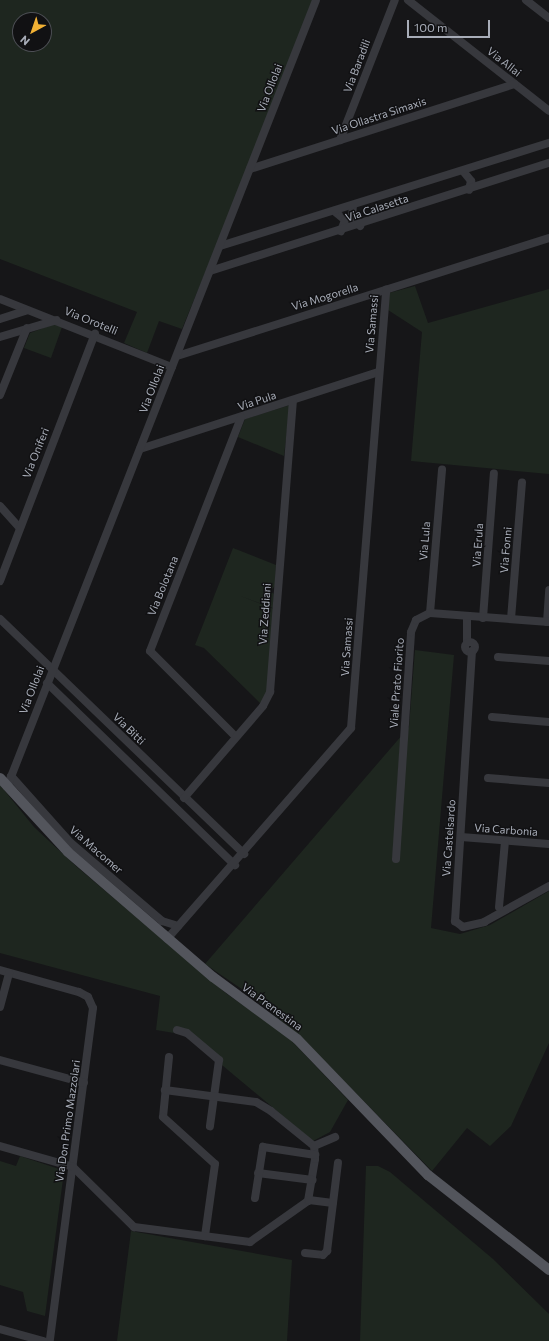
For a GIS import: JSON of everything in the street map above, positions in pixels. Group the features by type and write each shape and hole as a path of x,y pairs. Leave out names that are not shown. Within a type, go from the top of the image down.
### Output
{"main road":[{"name":"Via Prenestina","path":"0,778 58,843 229,990 294,1037 425,1172 549,1270"}],"street":[{"name":"Via Ollolai","path":"7,787 316,0"},
{"name":"Via Baradili","path":"340,140 395,0"},
{"name":"Via Allai","path":"408,0 549,111"},
{"path":"526,0 549,18"},
{"path":"534,0 537,9"},
{"name":"Via Ollastra Simaxis","path":"250,170 515,84"},
{"name":"Via Calasetta","path":"220,246 549,143"},
{"name":"Via Calasetta","path":"210,271 360,226 549,163"},
{"path":"463,171 471,181 469,190"},
{"path":"353,205 352,216 360,226"},
{"path":"334,211 345,220 341,231"},
{"name":"Via Mogorella","path":"177,356 549,238"},
{"name":"Via Samassi","path":"167,938 235,865 344,739 351,726 386,289"},
{"name":"Via Orotelli","path":"0,299 95,334 172,367"},
{"path":"0,319 27,310"},
{"path":"0,337 58,320"},
{"path":"0,395 27,328"},
{"name":"Via Oniferi","path":"0,581 19,527 95,334"},
{"name":"Via Pula","path":"140,449 293,401 379,372"},
{"name":"Via Zeddiani","path":"184,798 265,702 271,690 293,401"},
{"name":"Via Bolotana","path":"235,736 150,651 241,417"},
{"name":"Via Lula","path":"430,613 442,470"},
{"name":"Via Erula","path":"483,618 494,473"},
{"name":"Via Fonni","path":"511,619 522,482"},
{"path":"0,506 19,527"},
{"path":"430,613 548,622 549,590"},
{"name":"Viale Prato Fiorito","path":"396,859 411,632 417,618 430,613"},
{"name":"Via Castelsardo","path":"467,616 467,642 474,644 472,651 454,918 459,925 491,919 549,886"},
{"name":"Via Bitti","path":"0,619 184,798 244,854"},
{"path":"498,657 549,661"},
{"path":"47,682 235,865"},
{"path":"492,717 549,722"},
{"name":"Via Macomer","path":"11,776 70,842 162,921 178,926"},
{"path":"488,778 549,783"},
{"name":"Via Carbonia","path":"460,837 549,844"},
{"path":"499,907 505,840"},
{"name":"Via Don Primo Mazzolari","path":"0,970 78,992 91,1001 93,1020 50,1341"},
{"path":"0,1007 9,973"},
{"path":"177,1030 187,1033 219,1060 210,1126"},
{"path":"169,1057 165,1090 164,1119 214,1162 205,1236"},
{"path":"0,1060 84,1083"},
{"path":"0,1146 73,1167 134,1227 253,1241 309,1200 313,1180 315,1155 314,1146 260,1104 214,1096 165,1090"},
{"path":"314,1146 335,1137"},
{"path":"255,1198 263,1147 315,1155"},
{"path":"305,1253 326,1252 334,1203 338,1163"},
{"path":"258,1173 313,1180"},
{"path":"309,1200 334,1203"},
{"path":"0,1329 43,1341"}],"shaded area":[{"path":"0,0 317,0 182,329 159,321 147,353 124,343 137,312 0,259"},
{"path":"415,286 428,323 549,289 549,474 411,461 422,332 388,310 389,293"},
{"path":"54,324 62,327 51,358 24,348 30,333"},
{"path":"290,405 284,456 238,437 245,419"},
{"path":"233,548 276,565 275,586 270,591 274,594 273,608 238,595 274,609 267,696 260,703 204,648 195,645"},
{"path":"415,650 454,655 431,928 460,934 490,925 549,891 549,1043 511,1126 490,1146 467,1128 432,1171 307,1043 252,996 205,964 409,727"},
{"path":"0,785 34,827 77,867 227,994 287,1036 348,1100 330,1132 313,1141 186,1035 156,1030 160,996 0,953"},
{"path":"20,1156 59,1169 63,1179 45,1316 27,1311 23,1292 0,1285 0,1161 16,1166"},
{"path":"366,1166 378,1166 390,1172 493,1259 549,1314 549,1341 360,1341"},
{"path":"131,1231 292,1260 287,1341 117,1341"}]}
